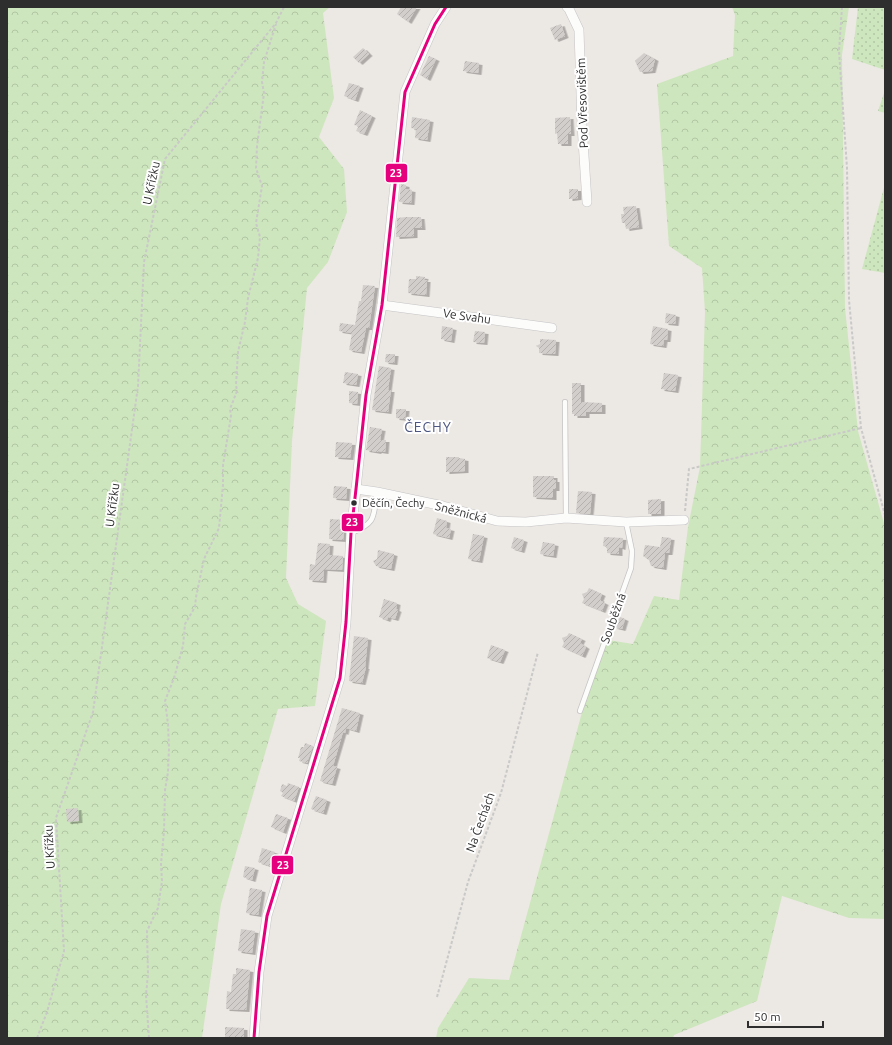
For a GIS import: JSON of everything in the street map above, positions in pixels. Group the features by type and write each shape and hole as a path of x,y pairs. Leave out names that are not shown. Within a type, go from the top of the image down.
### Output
{"street":[{"path":"254,1038 259,972 267,916 340,678 346,622 351,533 366,395 382,305 405,92 435,24 446,7"},
{"name":"Pod Vřesovištěm","path":"567,7 579,30 582,125 587,202"},
{"name":"Ve Svahu","path":"382,305 552,328"},
{"name":"Sněžnická","path":"356,490 377,492 443,506 497,521 526,522 566,518 626,522 684,520"}],"lane":[{"path":"565,402 566,518"},
{"path":"351,533 365,528 373,520 377,492"},
{"name":"Souběžná","path":"580,711 631,568 632,551 626,522"}],"path":[{"name":"U Křížku","path":"38,1038 64,951 56,818 93,712 138,386 144,262 165,158 276,23 284,7"},
{"path":"842,7 839,51 847,168 850,300 861,428 885,515"},
{"path":"149,1038 146,995 148,974 147,931 158,908 162,881 161,864 169,748 165,701 174,678 183,646 185,624 195,607 204,559 219,528 223,493 223,465 230,409 237,392 238,352 245,322 248,298 258,258 260,237 256,223 262,186 256,168 257,146 264,94 262,82 264,62 276,23"},
{"path":"684,520 688,469 861,428"},
{"name":"Na Čechách","path":"438,997 468,882 501,793 538,652"}],"green space":[{"path":"7,7 330,7 323,13 334,98 319,137 344,169 347,212 328,262 307,288 292,441 286,578 298,604 326,621 315,706 278,709 221,904 202,1038 7,1038"},
{"path":"732,7 849,7 842,55 845,308 858,431 885,527 885,919 849,918 782,896 757,1001 674,1035 673,1038 436,1038 438,1028 469,978 509,980 602,639 633,644 654,596 679,600 688,527 700,467 705,312 702,268 669,246 657,84 733,56 735,15"},
{"path":"858,7 885,7 885,70 852,59"},
{"path":"885,90 885,113 878,111"},
{"path":"885,184 885,273 862,269"}],"building":[{"path":"401,7 417,7 408,22 397,14"},
{"path":"561,24 565,36 555,40 550,28"},
{"path":"363,48 369,54 359,63 353,57"},
{"path":"644,53 655,59 652,71 640,72 635,61"},
{"path":"429,56 436,59 427,79 420,75"},
{"path":"465,61 479,63 478,73 463,71"},
{"path":"349,83 360,86 355,100 344,96"},
{"path":"360,110 372,116 364,134 356,131 359,126 354,125"},
{"path":"412,117 430,120 427,140 415,138 416,129 411,128"},
{"path":"570,117 571,134 568,134 568,144 558,144 557,133 555,134 555,118"},
{"path":"401,184 406,185 406,189 412,190 411,203 399,202"},
{"path":"569,189 578,189 578,198 569,199"},
{"path":"636,206 639,227 626,229 625,223 622,223 621,214 624,214 623,207"},
{"path":"421,217 422,228 414,228 414,236 396,237 397,218"},
{"path":"416,276 425,277 424,280 427,280 426,295 408,293 409,279 416,279"},
{"path":"363,285 375,286 369,328 366,328 361,352 349,350 352,333 339,331 340,323 355,325"},
{"path":"666,313 676,315 675,324 665,323"},
{"path":"442,326 453,328 451,341 441,339"},
{"path":"653,326 668,329 667,340 664,340 663,346 650,344"},
{"path":"475,331 485,332 484,343 473,342"},
{"path":"540,339 556,340 555,354 539,353 539,348 536,346 540,344"},
{"path":"386,354 395,354 394,363 385,362"},
{"path":"379,366 391,368 388,390 391,390 388,412 372,410"},
{"path":"345,372 358,374 356,385 343,383"},
{"path":"664,373 678,375 675,391 661,389"},
{"path":"572,383 581,383 581,402 602,403 602,412 586,412 586,416 574,416 574,414 572,414"},
{"path":"349,391 358,392 357,404 349,403"},
{"path":"396,409 406,409 405,419 396,418"},
{"path":"370,427 382,429 380,440 386,440 385,452 366,450"},
{"path":"336,442 352,443 350,458 335,457"},
{"path":"446,457 459,457 465,459 465,471 446,472"},
{"path":"533,476 554,476 554,480 556,480 556,489 553,489 553,498 533,497"},
{"path":"334,486 347,487 346,499 333,498"},
{"path":"578,491 592,492 590,514 576,513"},
{"path":"661,499 661,514 648,514 648,500"},
{"path":"437,518 447,521 446,528 451,529 449,538 433,534"},
{"path":"330,519 345,520 343,540 329,539"},
{"path":"473,534 484,536 479,561 468,559"},
{"path":"514,537 524,540 521,551 511,548"},
{"path":"604,537 623,538 622,548 619,547 619,554 607,553 607,547 603,546"},
{"path":"662,537 671,538 669,553 665,553 663,568 651,566 649,560 643,556 645,545 660,547"},
{"path":"543,542 555,544 553,556 540,554"},
{"path":"318,543 330,544 329,555 343,556 342,570 324,569 323,581 309,580 310,564 315,565"},
{"path":"378,550 394,554 391,569 376,566 373,561 377,559"},
{"path":"589,588 602,594 600,599 605,603 602,611 582,603 584,599 582,594 587,592"},
{"path":"384,599 397,603 396,609 398,610 395,619 388,617 387,620 379,617"},
{"path":"618,616 625,619 622,629 614,627"},
{"path":"569,633 582,639 580,643 586,647 582,656 562,647 564,643 562,638 567,636"},
{"path":"354,636 368,638 366,667 362,683 349,681"},
{"path":"491,645 505,650 500,662 487,658"},
{"path":"342,708 360,713 356,731 346,728 345,733 343,732 333,766 337,767 332,784 320,781"},
{"path":"305,743 313,746 307,763 299,761 300,758 298,758 301,747 304,747"},
{"path":"288,783 299,787 294,801 281,796 283,793 280,791 282,784 287,786"},
{"path":"316,796 327,800 323,813 311,809"},
{"path":"78,808 79,821 67,822 66,809"},
{"path":"276,814 288,818 283,832 271,827"},
{"path":"262,848 275,852 270,866 258,862"},
{"path":"245,866 255,868 252,880 243,877"},
{"path":"250,888 262,890 258,915 246,913"},
{"path":"241,929 255,931 252,953 238,951"},
{"path":"236,968 250,970 246,1010 226,1009 227,991 231,992 233,974 236,974"},
{"path":"225,1027 244,1028 244,1038 225,1038"}],"transit line":[{"name":"23","path":"254,1038 259,972 267,916 340,678 346,622 351,533 366,395 382,305 405,92 435,24 446,7"}],"place":[{"name":"Děčín, Čechy","path":"354,503"}],"district":[{"name":"ČECHY","path":"428,427"}]}
